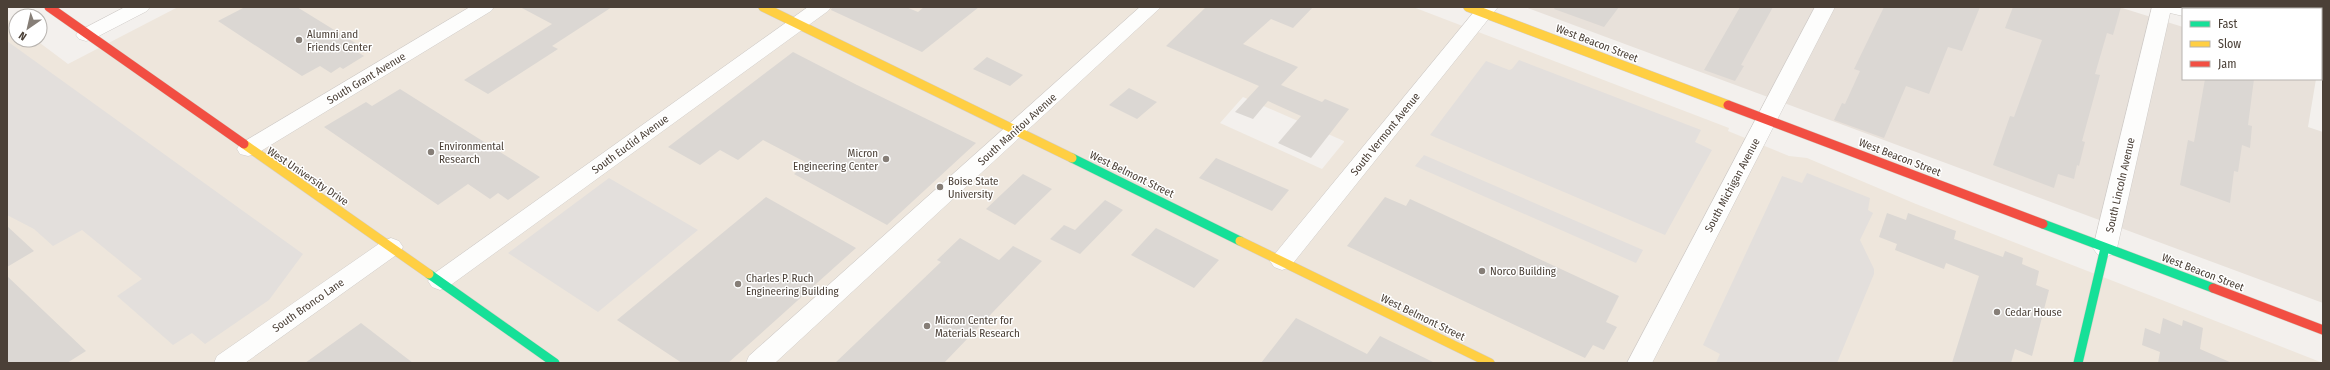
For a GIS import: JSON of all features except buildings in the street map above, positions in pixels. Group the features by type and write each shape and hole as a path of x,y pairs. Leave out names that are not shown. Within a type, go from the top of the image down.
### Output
{"street":[{"name":"West University Drive","path":"49,7 86,35 248,149 440,281 555,363"},
{"path":"86,35 140,7"},
{"name":"South Grant Avenue","path":"248,149 484,7"},
{"name":"West Belmont Street","path":"763,7 1490,363"},
{"name":"South Euclid Avenue","path":"440,281 821,7"},
{"name":"South Manitou Avenue","path":"758,363 1151,7"},
{"name":"South Michigan Avenue","path":"1639,363 1825,7"},
{"name":"South Lincoln Avenue","path":"2078,363 2162,7"},
{"path":"2172,7 2182,10"},
{"name":"West Beacon Street","path":"1479,9 1766,120 2323,330"},
{"name":"South Vermont Avenue","path":"1282,261 1479,9"},
{"name":"South Bronco Lane","path":"226,363 391,247"}],"shaded area":[{"name":"Boise State University","path":"178,7 1413,7 1729,128 1728,131 1789,156 1807,158 1916,204 2323,363 7,363 7,19 8,48 47,48 68,64","holes":["1243,97 1344,142 1322,169 1220,123"]},
{"path":"1525,7 2119,7 2182,27 2182,80 2316,80 2308,127 2323,132 2323,303"},
{"path":"2220,7 2322,8 2224,8"},
{"path":"2322,8 2323,9 2322,38"},
{"path":"7,41 8,48 17,48 303,254 269,300 205,344 192,333 173,345 117,296 142,279 82,230 53,246 34,229 7,215"},
{"path":"1519,60 1701,130 1695,142 1712,150 1665,235 1430,135 1486,61 1509,70 1512,69"},
{"path":"1424,155 1643,250 1636,263 1415,166"},
{"path":"1807,173 1870,198 1868,210 1873,213 1860,240 1874,269 1874,274 1837,363 1716,363 1720,354 1703,345 1782,176 1802,183"},
{"path":"609,178 698,230 598,312 508,253"}],"traffic: fast":[{"path":"1072,158 1240,241"},
{"path":"2043,224 2213,288"},
{"path":"2078,363 2105,248"},
{"path":"429,274 555,363"}],"traffic: slow":[{"path":"763,7 1072,158"},
{"path":"1468,7 1728,105"},
{"path":"244,144 429,274"},
{"path":"1240,241 1490,363"}],"traffic: jam":[{"path":"49,7 244,144"},
{"path":"1728,105 2043,224"},
{"path":"2213,288 2323,330"}],"place":[{"name":"Alumni and Friends Center","path":"299,40"},
{"name":"Environmental Research","path":"431,152"},
{"name":"Micron Engineering Center","path":"886,159"},
{"name":"Boise State University","path":"940,187"},
{"name":"Norco Building","path":"1482,271"},
{"name":"Charles P. Ruch Engineering Building","path":"738,284"},
{"name":"Cedar House","path":"1997,312"},
{"name":"Micron Center for Materials Research","path":"927,326"}]}
